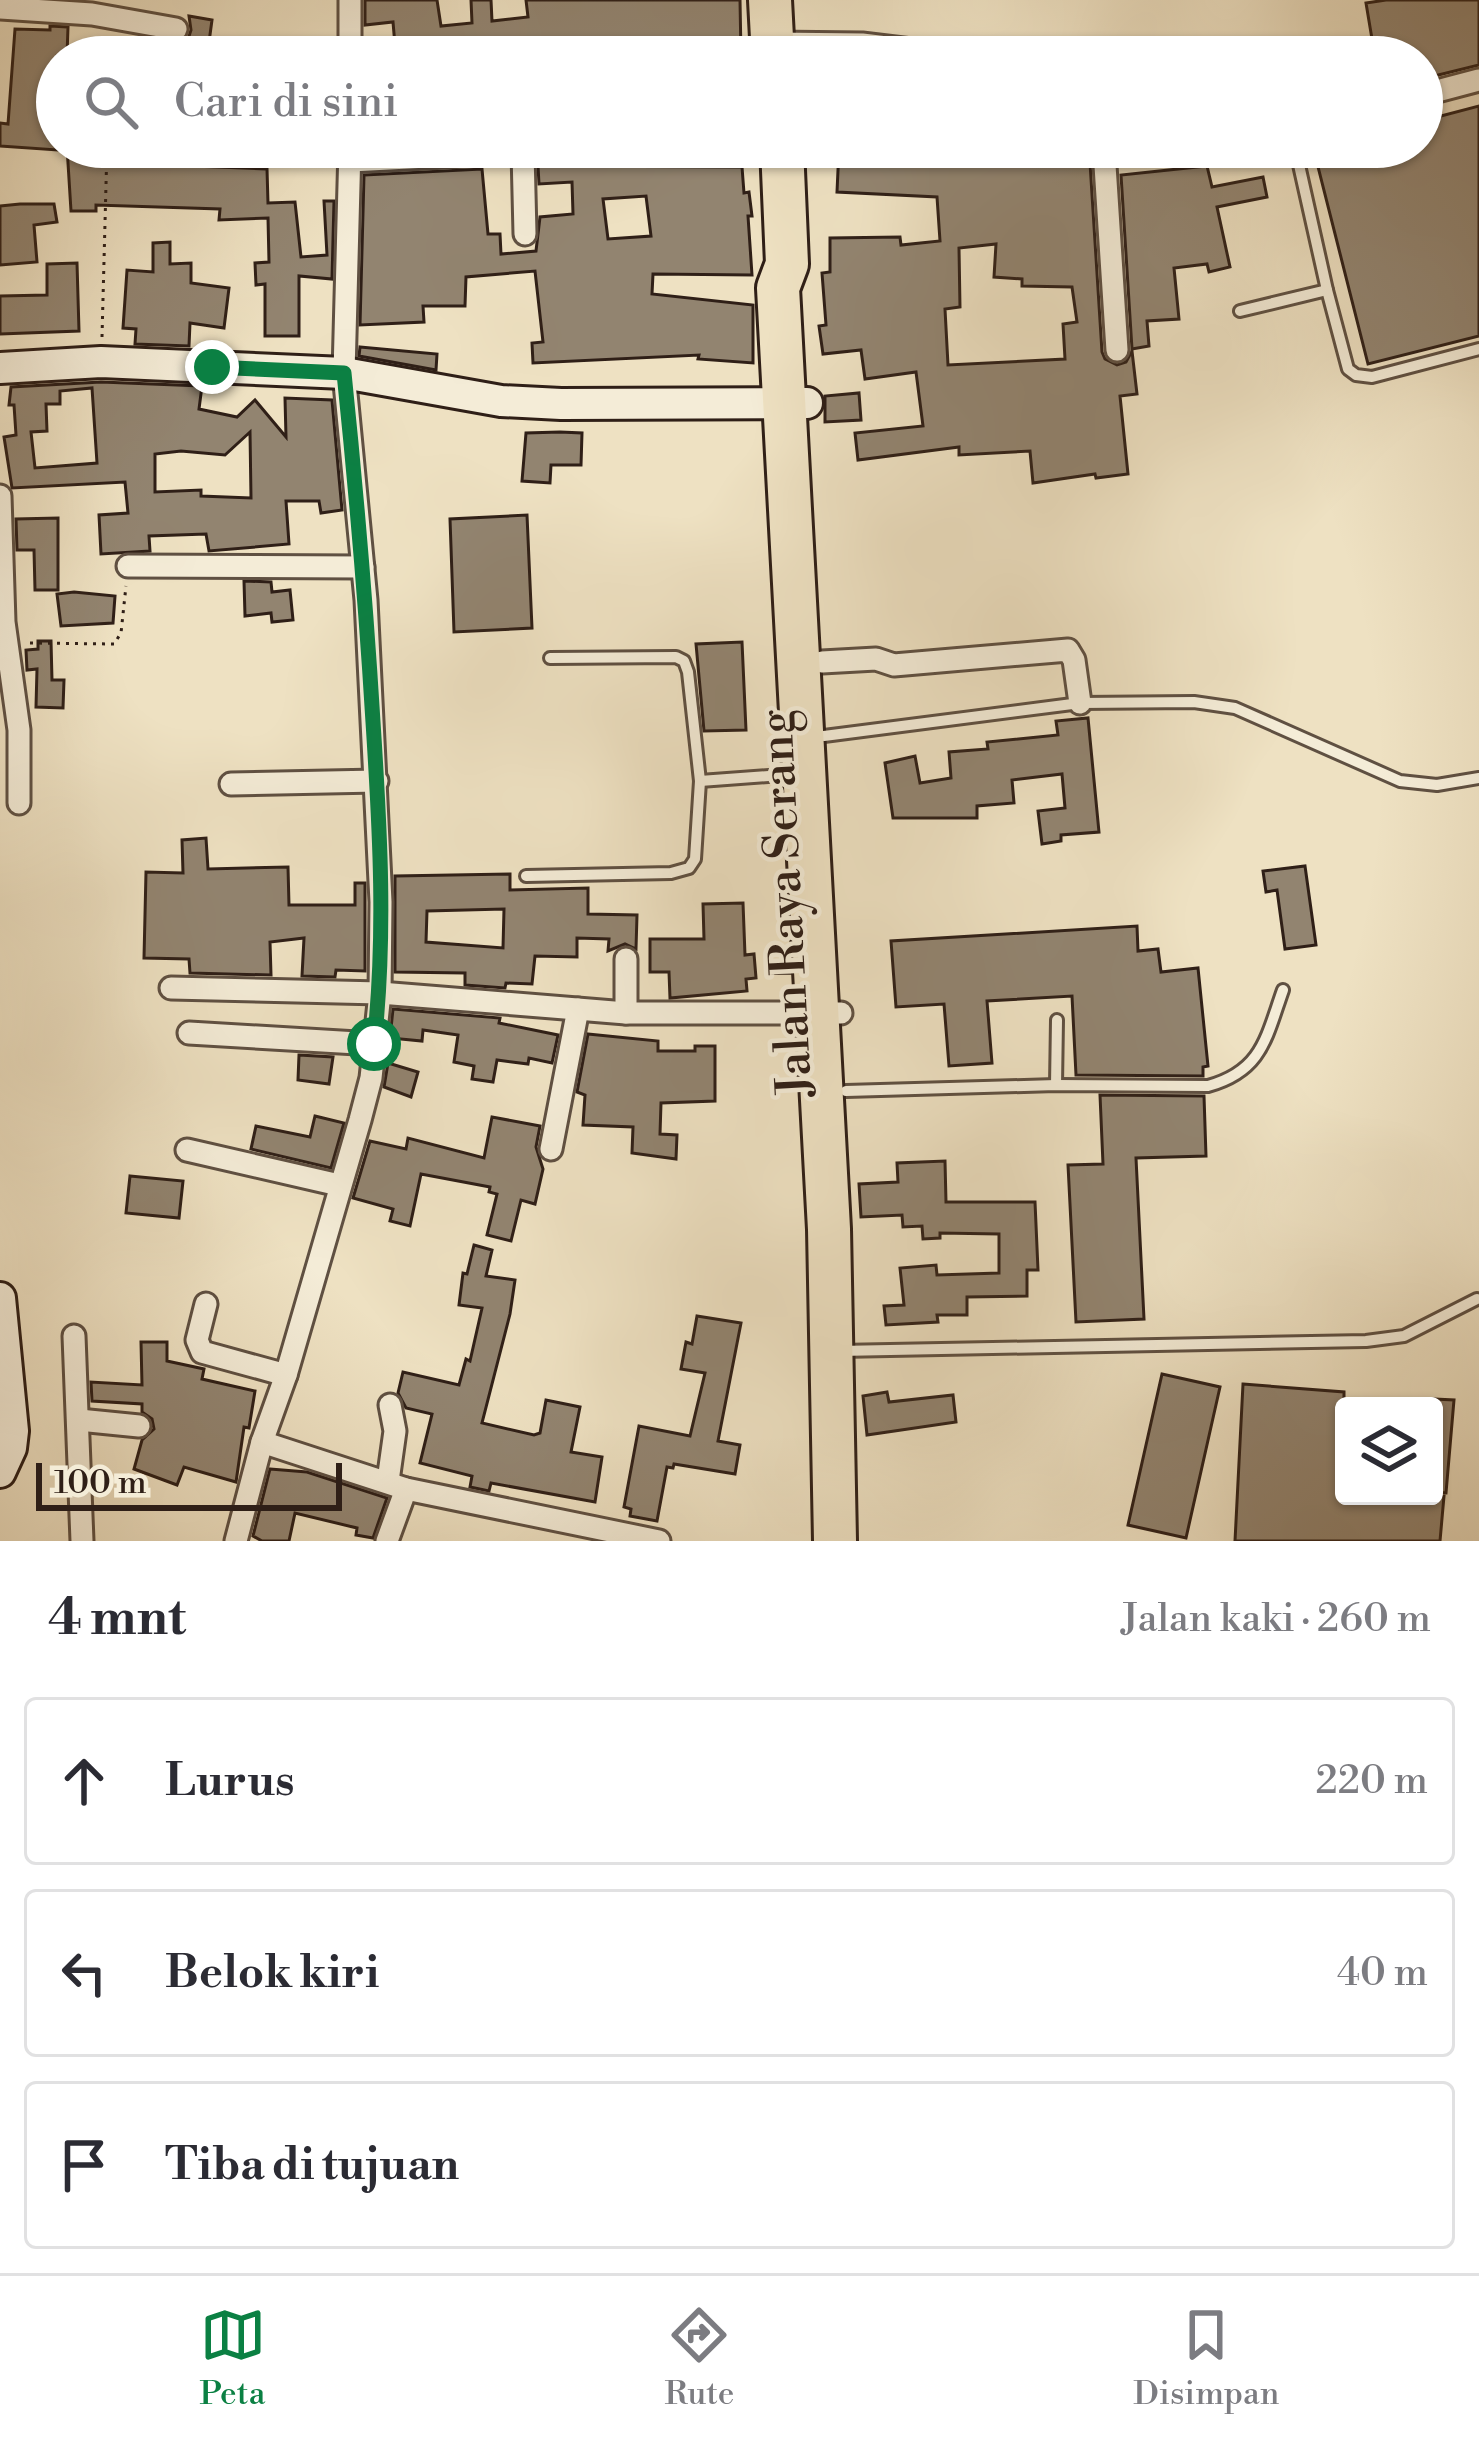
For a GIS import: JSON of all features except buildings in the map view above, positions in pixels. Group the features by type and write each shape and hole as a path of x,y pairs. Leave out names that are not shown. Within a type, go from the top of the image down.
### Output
{"highway":[{"path":"770,0 771,36"},
{"name":"Jalan Raya Serang","path":"783,168 787,264 800,285 797,404 814,761 842,966 827,1014 829,1228 859,1541"},
{"name":"Jalan Raya Serang","path":"797,404 822,662 805,967 827,1014 846,1091 835,1541"}],"street":[{"path":"350,0 350,36"},
{"path":"0,8 92,14 176,29"},
{"path":"1443,89 1479,80"},
{"path":"236,1541 371,1078 380,992 377,782 344,373 350,168"},
{"path":"523,168 525,234"},
{"path":"1097,168 1118,350"},
{"path":"0,368 101,362 344,373 501,401 609,406 797,404"},
{"path":"0,496 6,644 19,730 19,803"},
{"path":"128,566 363,567"},
{"path":"822,662 876,659 895,664 1068,650 1074,660 1080,703"},
{"path":"232,784 377,782"},
{"path":"626,959 626,1013"},
{"path":"170,988 380,992 626,1013 827,1014"},
{"path":"551,1149 578,1009"},
{"path":"189,1034 374,1044"},
{"path":"187,1150 339,1185"},
{"path":"0,1298 13,1431 0,1472"},
{"path":"206,1304 196,1340 202,1352 286,1375"},
{"path":"74,1336 82,1541"},
{"path":"387,1541 397,1485 390,1405"},
{"path":"79,1420 139,1426"},
{"path":"262,1442 397,1485 659,1541"}],"lane":[{"path":"1300,168 1348,369 1372,376 1479,349"},
{"path":"1240,311 1327,290"},
{"path":"526,875 671,873 689,868 695,859 700,781 684,661 676,657 550,658"},
{"path":"700,781 1080,703 1194,702 1235,708 1400,781 1437,785 1479,778"},
{"path":"846,1091 1208,1086 1232,1079 1251,1065 1283,990"},
{"path":"1056,1085 1057,1020"},
{"path":"841,1351 1366,1341 1404,1336 1477,1299"}],"path":[{"path":"101,362 106,168"},
{"path":"6,644 114,644 123,623 128,566"}],"route":[{"path":"212,367 344,373 366,600 380,827 382,936 374,1044"}]}
